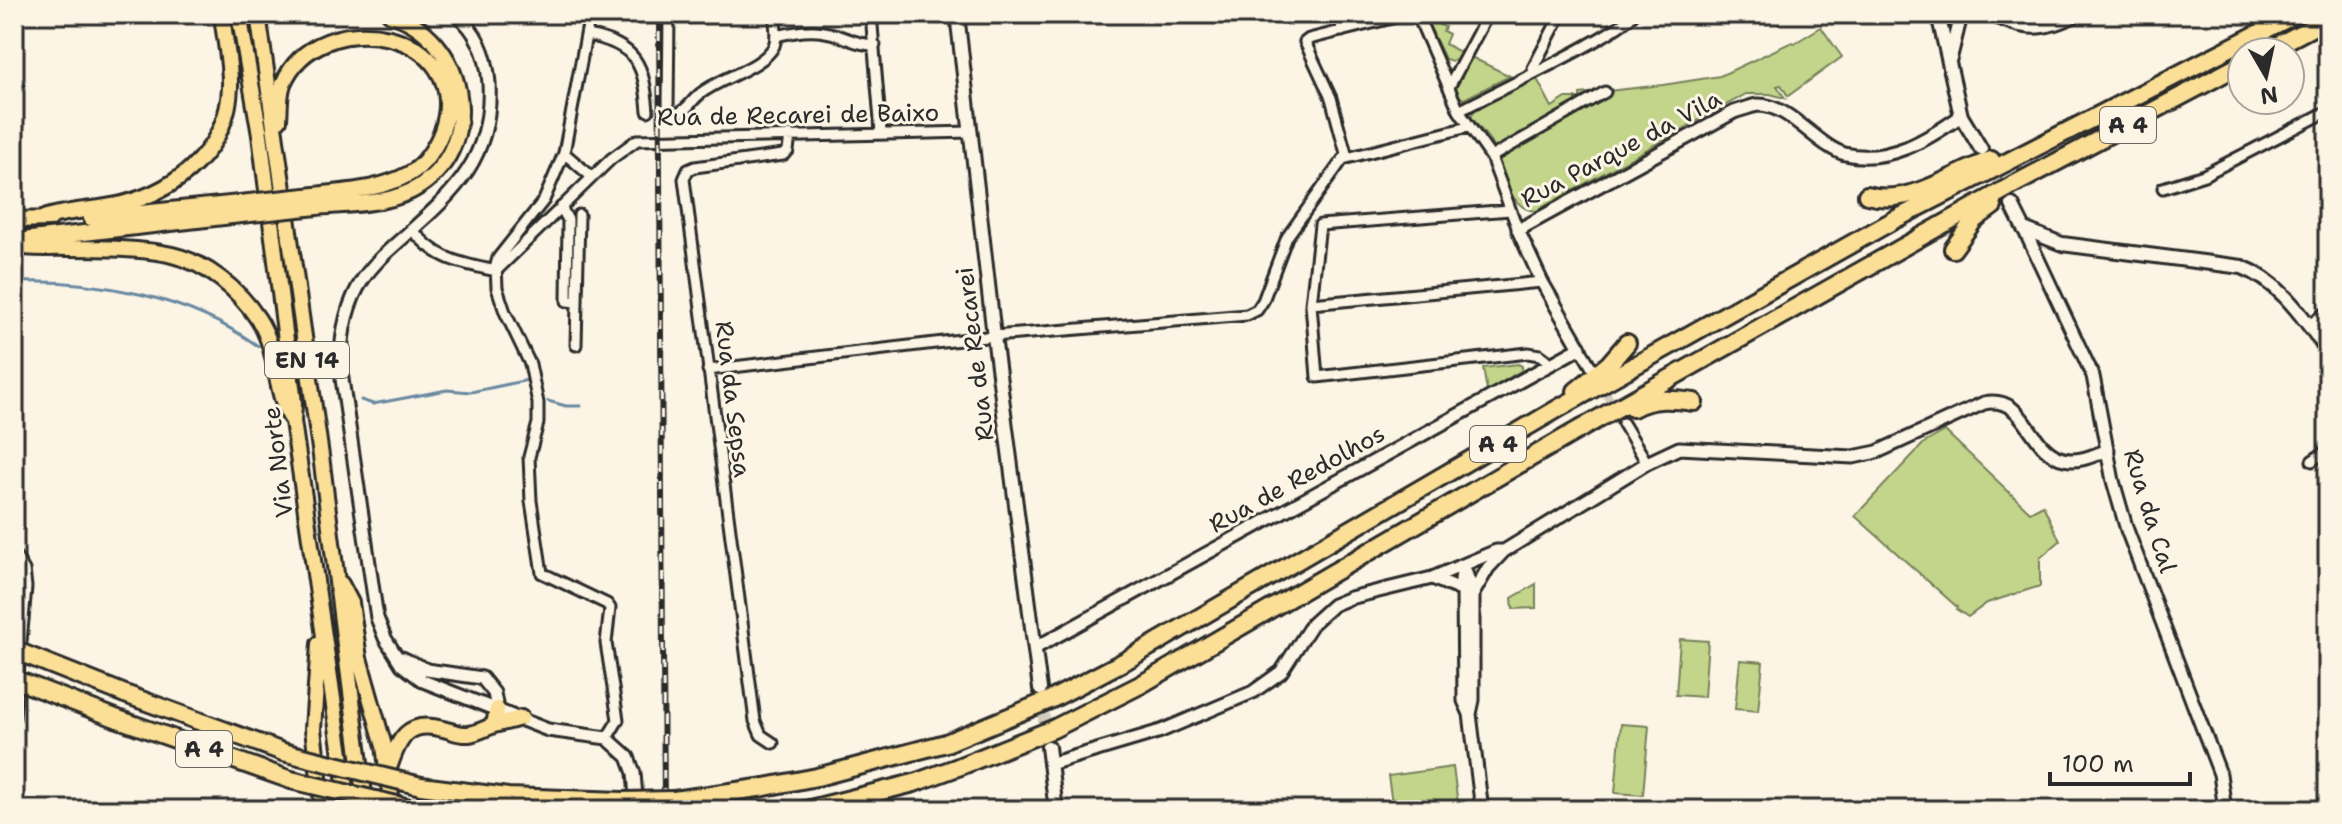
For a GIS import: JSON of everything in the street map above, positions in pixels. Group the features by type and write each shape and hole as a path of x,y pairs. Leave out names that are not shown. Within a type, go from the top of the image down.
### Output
{"highway":[{"path":"14,220 44,218 144,197 179,179 206,154 219,135 228,111 230,85 222,14"},
{"name":"Via Norte","path":"239,14 260,135 294,403 293,421 349,810"},
{"name":"Via Norte","path":"258,14 337,577 366,810"},
{"path":"44,218 65,221 316,201 385,199 417,188 442,164 452,145 460,112 454,71 434,39 401,17 390,14"},
{"name":"A 4","path":"14,650 283,752 421,786 508,797 630,805 765,787 902,756 946,743 1052,699 1125,661 1559,408 1894,220 2296,14"},
{"path":"2296,36 2328,19"},
{"path":"276,144 282,85 296,57 322,35 352,25 382,26 409,38 430,56 443,84 446,109 441,135 422,165 385,185 316,201"},
{"name":"A 4","path":"806,810 914,783 1053,729 1140,685 1573,433 2013,185 2226,72"},
{"path":"1867,195 1893,199 1918,193 1970,168 2053,139"},
{"path":"1953,249 1974,220 1996,204 2013,185"},
{"path":"14,243 231,210"},
{"path":"14,243 28,249 68,248 173,255 227,284 245,298 261,324 273,349 284,409 293,421"},
{"path":"1559,408 1609,364 1627,343"},
{"path":"1573,433 1606,424 1642,403 1669,398 1694,402"},
{"path":"337,577 351,603 359,658 384,746 393,810"},
{"path":"321,620 313,729 323,810"},
{"name":"A 4","path":"14,679 291,780 418,810"},
{"path":"494,725 497,709"},
{"path":"388,772 399,741 408,731 429,726 470,734 521,718"}],"main road":[{"name":"Rua de Recarei","path":"957,14 994,336 1040,689"},
{"path":"1938,14 1961,116 1981,149"},
{"path":"1949,61 1961,14"},
{"path":"2012,205 2024,229 2062,244 2242,267 2263,275 2309,325 2328,351"},
{"path":"1048,747 1056,810"}],"street":[{"path":"590,14 564,153 544,200 498,258 496,271 497,288 505,312 534,375 538,423 529,457 531,501 542,573 610,608 606,643 618,720 607,738"},
{"path":"669,14 668,110 676,114 683,112 700,94 762,59 773,47 776,36 774,14"},
{"path":"871,14 881,132"},
{"path":"1340,14 1342,31"},
{"path":"1347,157 1331,98 1305,46 1309,39 1408,14"},
{"path":"1417,14 1459,111 1491,157 1518,230 1542,282 1592,368"},
{"path":"1449,87 1488,14"},
{"path":"1534,72 1533,68 1561,14"},
{"path":"1459,111 1601,38 1629,21 1633,14"},
{"path":"1986,14 2024,29 2039,30 2082,14"},
{"path":"459,15 483,51 487,63 488,121 478,153 468,174 440,205 380,258 364,277 353,296 340,345 341,372 377,618 393,649 412,675 548,730 607,738 628,757 634,773 630,805"},
{"path":"776,36 809,31 828,32 854,43 875,45"},
{"name":"Rua de Recarei de Baixo","path":"587,35 620,47 640,64 645,76 648,111"},
{"path":"1491,157 1605,92"},
{"name":"Rua Parque da Vila","path":"1518,230 1734,112 1760,105 1789,116 1843,154 1881,156 1911,146 1961,116"},
{"path":"2163,188 2204,175 2328,112"},
{"path":"708,370 994,336 1247,315 1257,310 1263,301 1280,250 1296,224 1347,157 1468,127"},
{"name":"Rua de Recarei de Baixo","path":"496,271 592,177 630,144 644,139 971,132"},
{"name":"Rua da Sepsa","path":"773,743 761,735 755,721 684,179 688,170 695,167 783,155 788,151 790,135"},
{"path":"564,153 592,177"},
{"path":"561,207 568,220 573,251"},
{"path":"1510,210 1320,225 1311,304 1317,377 1528,353 1540,355 1552,364"},
{"path":"576,345 577,302 567,301 579,215"},
{"path":"412,229 429,249 439,255 496,271"},
{"name":"Rua da Cal","path":"2024,229 2093,376 2127,530 2220,774 2225,810"},
{"path":"1311,304 1542,282"},
{"path":"2309,325 2328,311"},
{"name":"Rua de Redolhos","path":"1035,648 1580,348"},
{"path":"1468,592 1504,551 1647,463 1686,446 1853,457 1877,452 1984,403 1996,401 2013,407 2047,449 2063,459 2081,459 2108,450"},
{"path":"1623,423 1647,463"},
{"path":"2312,461 2328,450"},
{"path":"1050,764 1161,731 1253,692 1281,672 1312,624 1333,605 1432,578 1496,551 1504,551"},
{"path":"14,554 24,570 26,587 14,718"},
{"path":"1463,565 1468,592 1468,662 1464,701 1470,714 1482,810"},
{"path":"1432,578 1468,592"},
{"path":"393,649 417,667 482,678 508,710 521,718"},
{"path":"494,693 497,709"}],"green space":[{"path":"1426,19 1445,27 1443,31 1449,34 1445,44 1464,54 1461,58 1452,61 1445,59"},
{"path":"1821,27 1842,57 1788,96 1781,85 1777,86 1785,98 1770,94 1746,94 1536,211 1525,208 1511,194 1495,150 1471,116 1476,108 1537,79 1552,107 1566,98 1580,98 1580,94 1720,76 1795,43"},
{"path":"1471,57 1510,76 1464,99 1456,88"},
{"path":"1518,364 1522,370 1487,391 1483,368"},
{"path":"1945,431 2030,512 2043,505 2060,541 2040,558 2040,586 1987,603 1968,617 1855,516 1924,443"},
{"path":"1536,584 1536,608 1513,609 1512,598"},
{"path":"1680,639 1708,641 1704,697 1676,695"},
{"path":"1740,660 1763,662 1758,711 1735,709"},
{"path":"1621,724 1649,726 1643,795 1615,793"},
{"path":"1453,767 1458,804 1393,810 1388,776"}],"waterway":[{"path":"14,282 78,284 142,294 203,315 258,346"},
{"path":"361,400 373,404 447,390 471,392 528,380"},
{"path":"548,401 581,406"}],"tunnel":[{"path":"1989,163 2012,205"},
{"path":"1599,381 1623,423"},
{"path":"1041,696 1048,747"}],"railway":[{"path":"659,14 664,810"}]}
